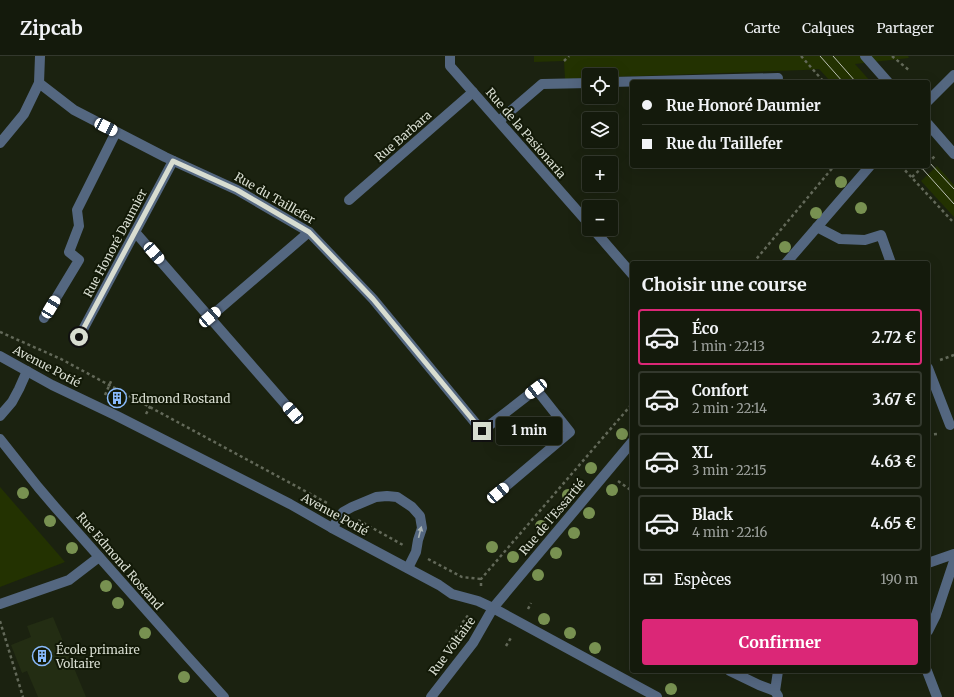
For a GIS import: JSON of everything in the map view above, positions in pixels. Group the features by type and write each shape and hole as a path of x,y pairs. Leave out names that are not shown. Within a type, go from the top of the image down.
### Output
{"street":[{"path":"0,143 24,114 39,83 40,56"},
{"name":"Rue de la Pasionaria","path":"450,56 450,66 582,216"},
{"path":"865,56 886,80"},
{"path":"930,99 954,75"},
{"path":"694,80 778,78"},
{"path":"618,82 630,82"},
{"name":"Rue du Taillefer","path":"39,83 74,110 173,161 237,190 309,232 373,299 482,431 536,389 570,432 498,493"},
{"path":"499,121 542,84 582,83"},
{"name":"Rue Barbara","path":"349,200 473,92"},
{"path":"930,126 954,154"},
{"path":"44,318 79,260 70,252 80,226 77,210 116,132"},
{"name":"Rue Honoré Daumier","path":"79,337 173,161"},
{"path":"788,261 868,168"},
{"path":"817,227 840,238 865,240 882,236 890,261"},
{"path":"135,232 293,413"},
{"path":"210,317 309,232"},
{"path":"599,236 630,272"},
{"name":"Avenue Potié","path":"0,356 52,385 283,500 439,585 452,594 478,601 493,608 657,697"},
{"path":"0,416 12,402 27,371"},
{"path":"930,373 950,425"},
{"name":"Rue Edmond Rostand","path":"0,439 38,487 224,697"},
{"name":"Rue de l'Essartié","path":"493,608 630,444"},
{"path":"332,528 343,512 352,507 376,497 397,497 412,507 420,516 422,528 416,552 408,568"},
{"path":"930,562 954,554"},
{"path":"0,604 69,580 99,556"},
{"path":"930,627 936,615 954,561"},
{"name":"Rue Voltaire","path":"431,697 473,643 493,608"},
{"path":"734,673 777,694 778,673"},
{"path":"928,673 937,697"}],"path":[{"path":"563,56 564,61 569,56"},
{"path":"801,56 822,80"},
{"path":"892,56 910,72"},
{"path":"755,261 832,168"},
{"path":"903,168 954,223"},
{"path":"912,177 922,168"},
{"path":"0,332 61,359 462,577 481,579 630,406"},
{"path":"104,397 112,379"},
{"path":"145,416 154,401"},
{"path":"0,621 23,697"}],"shaded area":[{"path":"534,56 908,56 909,58 855,64 869,80 829,80 819,69 618,77 618,68 582,68 582,78 565,79 564,61 534,62"},
{"path":"937,166 954,185 954,217 921,181"},
{"path":"0,487 65,562 0,587"},
{"name":"École primaire Voltaire","path":"53,617 86,697 38,697 27,671 22,673 11,645 31,637 27,626"}],"tram line":[{"path":"820,56 841,80"},
{"path":"833,56 854,80"},
{"path":"930,163 954,189"},
{"path":"922,168 954,204"}],"place":[{"name":"Edmond Rostand","path":"117,398"},
{"name":"École primaire Voltaire","path":"42,656"}],"route":[{"path":"79,337 173,161 237,190 309,232 373,299 482,431"}]}
